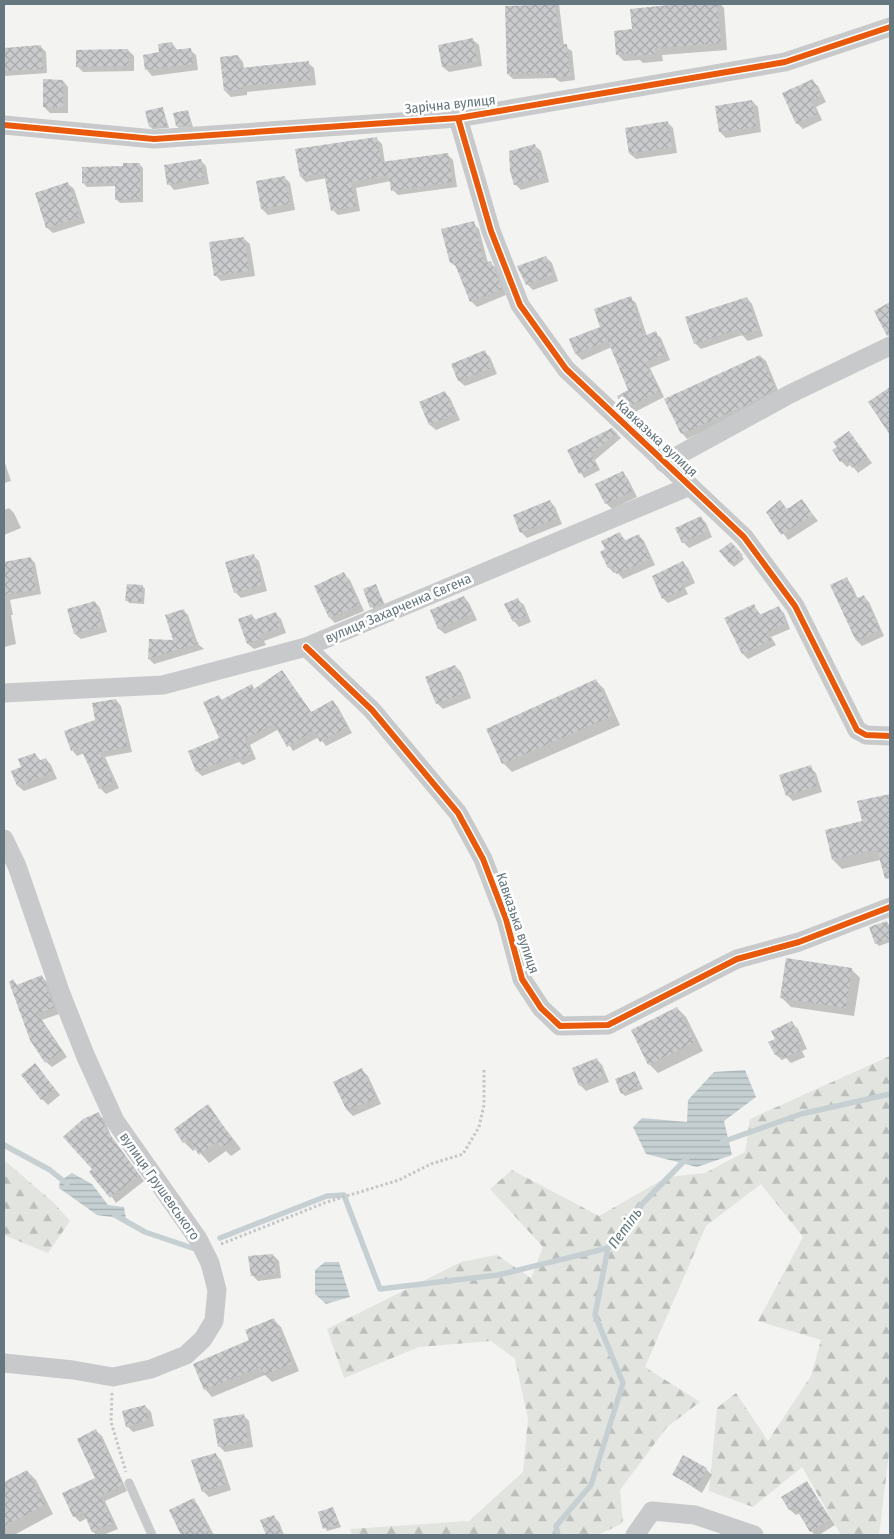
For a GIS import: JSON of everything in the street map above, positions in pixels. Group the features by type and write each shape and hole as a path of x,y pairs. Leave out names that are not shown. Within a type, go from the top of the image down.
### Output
{"street":[{"name":"Зарічна вулиця","path":"4,125 154,139 458,118 785,62 890,28"},
{"name":"Кавказька вулиця","path":"458,118 490,231 520,305 566,369 744,537 796,606 857,730 866,735 890,736"},
{"name":"Кавказька вулиця","path":"664,463 790,394 890,346"},
{"name":"вулиця Захарченка Євгена","path":"4,693 163,685 306,647 690,486"},
{"name":"Кавказька вулиця","path":"306,647 372,710 458,812 483,859 506,918 522,979 541,1008 560,1026 608,1025 737,959 799,942 890,906"},
{"name":"вулиця Грушевського","path":"4,839 17,866 82,1048 115,1121 198,1239 210,1263 217,1290 214,1321 203,1339 186,1355 151,1369 113,1377 73,1370 4,1363"},
{"path":"635,1535 652,1511 695,1515 754,1535"}],"lane":[{"path":"130,1484 152,1535"}],"path":[{"path":"206,1253 228,1239 327,1202 399,1180 431,1164 463,1154 479,1127 484,1105 484,1069"},
{"path":"113,1377 111,1422 130,1484"}],"green space":[{"path":"890,1056 890,1445 879,1535 841,1535 802,1467 753,1507 709,1491 717,1408 736,1393 768,1441 811,1376 821,1340 758,1321 803,1237 761,1184 706,1226 645,1367 700,1402 667,1427 620,1490 623,1523 598,1535 352,1535 350,1529 469,1521 523,1472 528,1419 515,1359 491,1341 419,1347 344,1378 327,1329 461,1262 497,1255 531,1278 543,1247 490,1189 512,1170 599,1216 667,1177 705,1173 745,1152 750,1119"},
{"path":"4,1160 54,1203 70,1221 48,1253 4,1235"}],"shaded area":[{"path":"745,1070 756,1097 724,1121 732,1155 697,1167 646,1154 633,1127 642,1118 687,1122 688,1100 714,1072"},
{"path":"72,1173 92,1184 108,1205 124,1207 126,1219 97,1215 59,1188 60,1181"},
{"path":"325,1262 339,1262 350,1297 326,1304 315,1294 315,1270"}],"building":[{"path":"555,4 560,45 567,44 570,76 553,78 553,73 507,74 505,6"},
{"path":"678,4 717,4 721,43 655,48 656,54 635,56 634,53 616,55 614,31 632,29 630,9"},
{"path":"473,38 477,61 442,67 438,45"},
{"path":"172,42 173,50 191,48 193,64 145,70 143,55 159,52 158,44"},
{"path":"41,45 43,69 4,71 4,48"},
{"path":"128,49 129,66 76,67 76,50"},
{"path":"238,55 240,68 309,61 310,80 242,86 242,89 224,91 220,57"},
{"path":"43,79 63,80 63,107 43,107"},
{"path":"813,79 821,96 811,101 817,114 796,124 782,93"},
{"path":"752,100 756,127 719,132 715,106"},
{"path":"163,107 167,126 149,127 145,111"},
{"path":"188,110 191,125 176,126 173,113"},
{"path":"668,121 672,147 629,154 625,128"},
{"path":"377,137 381,162 448,153 452,182 391,191 389,175 351,182 356,206 331,211 324,173 300,177 295,149"},
{"path":"535,144 544,177 514,185 510,171 509,151"},
{"path":"201,159 204,178 167,185 164,165"},
{"path":"123,163 140,163 140,199 115,200 115,183 82,183 82,167 123,166"},
{"path":"285,176 290,204 261,209 256,181"},
{"path":"68,182 80,217 46,228 35,193"},
{"path":"474,221 484,263 491,261 502,289 470,302 454,262 450,263 441,229"},
{"path":"244,237 249,271 214,276 209,242"},
{"path":"546,256 553,275 526,285 517,266"},
{"path":"631,296 644,336 656,331 665,354 645,362 660,391 624,409 617,396 628,390 608,341 575,354 569,339 600,327 594,309"},
{"path":"747,297 758,330 741,336 739,329 694,344 685,317"},
{"path":"890,302 890,335 887,336 874,311"},
{"path":"485,350 492,368 458,381 451,364"},
{"path":"760,355 775,389 749,404 681,434 664,399"},
{"path":"890,387 890,435 868,402"},
{"path":"445,391 455,414 429,425 419,402"},
{"path":"612,428 617,433 591,454 597,465 579,474 567,450"},
{"path":"849,431 867,456 852,468 845,458 840,462 832,450 837,447 833,442"},
{"path":"623,471 632,491 605,504 595,484"},
{"path":"802,499 813,515 781,535 766,512 780,500 787,509"},
{"path":"550,500 557,518 520,533 513,515"},
{"path":"701,516 707,531 682,543 675,528"},
{"path":"620,532 624,541 639,534 650,559 616,574 613,566 608,568 600,552 605,549 601,541"},
{"path":"731,542 743,555 731,565 719,551"},
{"path":"254,554 262,585 234,593 225,562"},
{"path":"31,557 36,590 4,595 4,562"},
{"path":"683,561 691,578 681,583 684,589 662,599 652,576"},
{"path":"344,572 359,605 329,618 314,586"},
{"path":"847,577 856,599 864,595 880,630 856,641 830,585"},
{"path":"127,584 143,585 141,602 125,601"},
{"path":"376,584 383,602 370,608 363,589"},
{"path":"464,596 472,614 438,629 430,610"},
{"path":"518,598 526,616 513,622 504,604"},
{"path":"95,601 102,626 74,634 67,609"},
{"path":"754,604 759,615 779,606 786,623 767,632 771,640 742,654 724,618"},
{"path":"184,609 194,642 200,643 148,659 149,639 173,640 165,615"},
{"path":"276,612 281,627 259,635 261,639 247,644 238,619 252,614 254,620"},
{"path":"455,665 466,692 436,704 425,677"},
{"path":"282,670 311,712 333,700 347,727 320,742 314,731 287,747 274,724 245,739 251,754 236,761 235,756 196,772 188,751 219,738 203,702 219,695 221,700 252,684 254,689"},
{"path":"596,679 612,716 502,764 486,729"},
{"path":"116,699 128,747 100,752 114,782 99,789 80,747 71,751 64,731 95,720 92,703"},
{"path":"35,753 38,761 46,758 52,773 17,786 11,771 21,767 18,759"},
{"path":"811,765 817,786 786,796 779,775"},
{"path":"890,794 890,878 885,879 877,849 832,860 825,830 862,821 857,801"},
{"path":"887,921 890,938 875,944 869,927"},
{"path":"786,958 852,968 846,1008 780,998"},
{"path":"42,975 54,1008 37,1014 62,1051 45,1063 30,1040 9,982 13,979 17,985"},
{"path":"677,1007 695,1042 648,1065 631,1030"},
{"path":"792,1021 802,1043 797,1045 800,1051 784,1058 781,1052 775,1055 768,1042 775,1039 771,1031"},
{"path":"597,1058 604,1076 579,1086 572,1068"},
{"path":"35,1063 55,1089 41,1100 21,1075"},
{"path":"362,1068 376,1098 347,1111 333,1082"},
{"path":"635,1071 641,1086 621,1094 615,1079"},
{"path":"208,1104 233,1140 221,1148 217,1142 199,1155 188,1139 183,1143 174,1129"},
{"path":"99,1112 106,1129 139,1175 110,1198 89,1172 92,1169 63,1137 83,1119"},
{"path":"273,1254 276,1273 251,1276 248,1256"},
{"path":"274,1318 292,1364 264,1375 260,1367 204,1390 193,1364 249,1340 245,1330"},
{"path":"145,1405 149,1420 126,1427 122,1411"},
{"path":"244,1414 248,1442 218,1447 213,1419"},
{"path":"96,1429 123,1485 100,1496 113,1523 92,1532 83,1512 73,1517 62,1493 95,1478 77,1439"},
{"path":"216,1453 226,1484 202,1492 191,1460"},
{"path":"683,1455 707,1468 696,1488 672,1475"},
{"path":"27,1470 45,1505 4,1526 4,1482"},
{"path":"807,1481 830,1519 810,1532 795,1507 789,1510 781,1497"},
{"path":"194,1498 211,1535 181,1535 169,1510"},
{"path":"333,1507 339,1524 323,1529 318,1512"},
{"path":"274,1515 282,1535 266,1535 260,1520"}],"waterway":[{"name":"Петіль","path":"722,1142 801,1114 890,1094"},
{"path":"4,1145 50,1170 67,1184"},
{"name":"Петіль","path":"558,1535 556,1526 591,1485 623,1383 595,1315 608,1248 642,1204 687,1158"},
{"path":"220,1238 327,1196 344,1195"},
{"path":"345,1198 380,1289 498,1275 608,1248"},
{"path":"115,1215 145,1232 195,1249"}],"cycle path":[{"path":"4,125 154,139 458,118 785,62 890,27"},
{"path":"458,118 491,231 520,305 566,369 744,537 795,606 857,730 866,735 890,736"},
{"path":"306,647 372,710 458,813 483,859 506,919 522,979 541,1008 560,1026 608,1025 737,959 799,942 890,907"}]}
